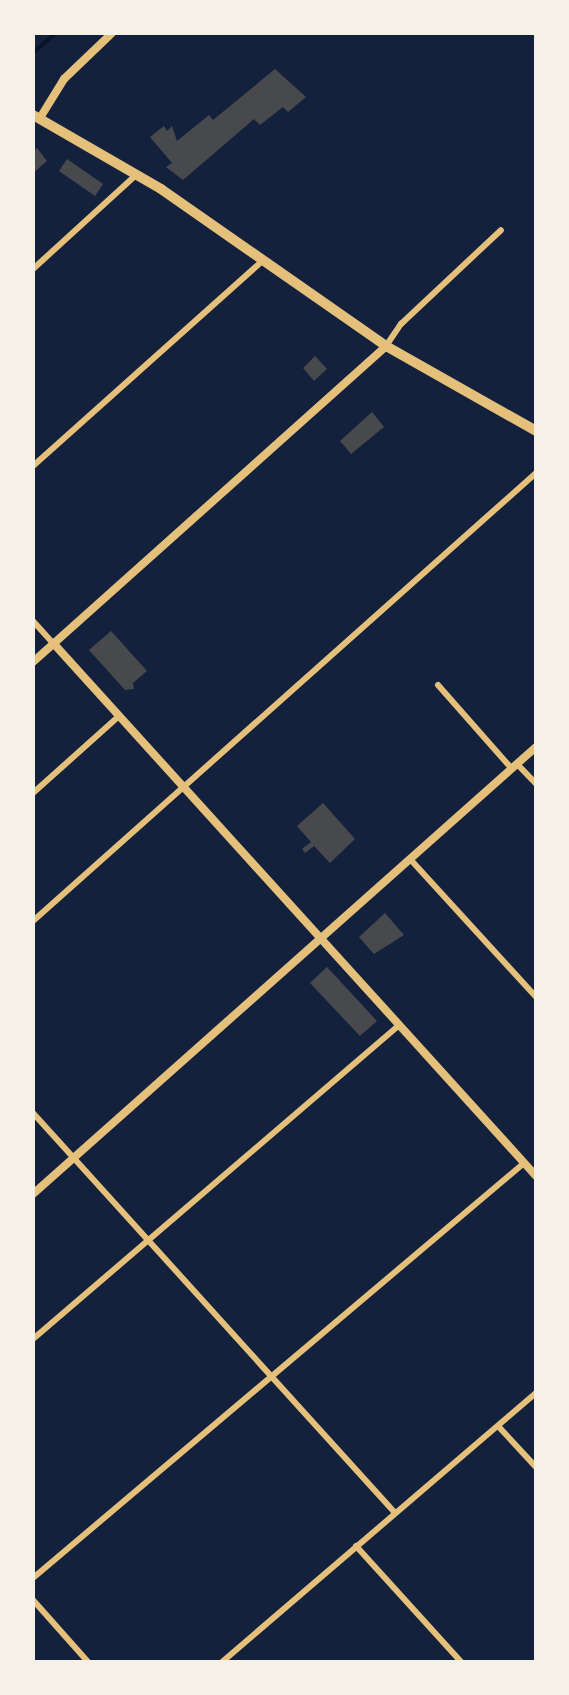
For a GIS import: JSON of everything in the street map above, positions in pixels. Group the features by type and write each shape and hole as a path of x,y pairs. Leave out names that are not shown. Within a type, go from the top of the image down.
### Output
{"main road":[{"path":"36,116 137,174 386,346 536,431"}],"street":[{"path":"36,116 64,79 112,33"},
{"path":"33,270 137,174"},
{"path":"33,662 386,346 401,324 501,230"},
{"path":"33,466 263,260"},
{"path":"33,922 536,473"},
{"path":"33,621 536,1177"},
{"path":"438,685 515,766 536,784"},
{"path":"33,793 119,716"},
{"path":"33,1194 536,747"},
{"path":"411,859 536,997"},
{"path":"33,1339 399,1026"},
{"path":"33,1113 395,1513"},
{"path":"33,1578 524,1163"},
{"path":"222,1662 536,1393"},
{"path":"498,1426 536,1467"},
{"path":"356,1546 461,1662"},
{"path":"33,1600 88,1662"}],"building":[{"path":"275,69 306,97 288,112 283,107 260,125 254,119 183,180 166,167 172,163 150,137 164,126 167,131 172,126 177,141 209,115 213,120"},
{"path":"37,148 47,161 33,173 33,151"},
{"path":"67,159 103,184 95,196 59,171"},
{"path":"315,356 327,369 314,381 303,368"},
{"path":"372,412 384,427 351,454 340,441"},
{"path":"111,631 147,671 133,683 134,689 125,690 89,650"},
{"path":"323,803 355,839 330,863 314,846 305,853 302,849 311,842 297,826"},
{"path":"385,913 404,935 374,954 359,937"},
{"path":"327,967 377,1021 360,1036 310,983"}],"waterway":[{"path":"33,53 56,33"}]}
